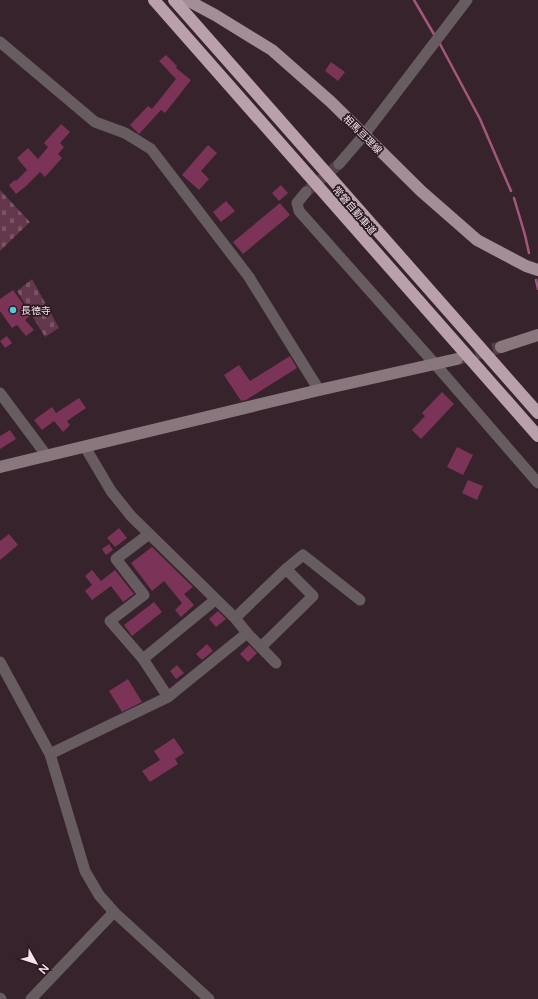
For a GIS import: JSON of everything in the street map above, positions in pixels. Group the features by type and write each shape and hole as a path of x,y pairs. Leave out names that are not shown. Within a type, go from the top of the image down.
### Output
{"highway":[{"name":"常磐自動車道","path":"154,0 538,436"},
{"name":"常磐自動車道","path":"174,0 538,413"}],"main road":[{"name":"相馬亘理線","path":"187,0 215,15 272,50 331,102 421,191 477,240 526,266 538,270"}],"street":[{"path":"339,164 364,135 467,0"},
{"path":"0,42 95,122 125,133 151,149 249,277 319,390"},
{"path":"306,192 297,203 299,211 538,483"},
{"path":"501,347 537,338"},
{"path":"0,467 319,390 457,359"},
{"path":"0,393 47,456"},
{"path":"84,447 111,491 131,516 234,618 247,633 262,646 276,662"},
{"path":"150,534 116,559 144,595 110,621 143,659 168,697"},
{"path":"234,618 303,555 360,600"},
{"path":"262,646 313,596 286,569"},
{"path":"143,659 215,600"},
{"path":"50,754 168,697 247,633"},
{"path":"0,662 50,754 85,871 99,895 114,912 209,999"},
{"path":"31,999 114,912"}],"green space":[{"path":"0,190 30,222 0,251"},
{"path":"32,279 59,328 45,337 17,291"}],"building":[{"path":"166,55 177,66 176,68 191,80 165,113 161,110 139,134 130,125 148,106 152,109 176,79 159,61"},
{"path":"331,62 345,72 338,81 325,71"},
{"path":"61,124 70,132 60,143 64,147 58,154 62,158 45,177 40,172 16,194 9,185 15,180 16,181 27,170 17,158 28,148 38,159 48,147 44,143"},
{"path":"208,145 217,153 201,171 209,179 199,190 182,175"},
{"path":"281,185 288,193 279,201 272,193"},
{"path":"226,201 235,211 221,222 213,212"},
{"path":"280,203 290,215 243,254 233,242"},
{"path":"13,290 31,315 25,320 34,330 26,336 17,325 12,328 0,311 0,299"},
{"path":"7,336 12,343 5,348 0,341"},
{"path":"290,356 297,368 246,400 241,401 224,375 239,365 250,381"},
{"path":"442,392 454,404 421,439 412,430 425,416 422,413"},
{"path":"79,398 86,408 67,421 70,425 63,432 54,421 42,430 34,420 52,407 56,413"},
{"path":"10,430 16,439 0,449 0,436"},
{"path":"457,447 473,455 463,475 447,467"},
{"path":"468,480 483,486 477,500 462,493"},
{"path":"119,528 127,538 115,547 107,538"},
{"path":"9,534 18,545 0,560 0,541"},
{"path":"109,544 113,550 106,555 102,549"},
{"path":"152,547 193,587 184,594 194,605 181,617 175,610 182,603 164,581 152,591 131,563"},
{"path":"92,570 101,581 115,570 134,594 123,602 111,586 92,600 85,591 92,585 85,576"},
{"path":"154,602 162,612 132,636 124,625"},
{"path":"218,611 226,619 216,627 209,619"},
{"path":"207,644 213,651 202,660 196,654"},
{"path":"249,645 257,653 248,662 240,654"},
{"path":"177,665 184,673 176,679 170,671"},
{"path":"128,679 142,702 122,712 109,691"},
{"path":"174,738 184,753 175,759 178,764 150,782 142,771 160,760 154,751"}],"waterway":[{"path":"414,0 435,36"},
{"path":"440,44 480,119 511,191"},
{"path":"514,198 529,253"},
{"path":"536,280 538,289"}],"tunnel":[{"path":"306,192 339,164"},
{"path":"458,359 501,347"}],"place":[{"name":"長徳寺","path":"13,310"}]}
